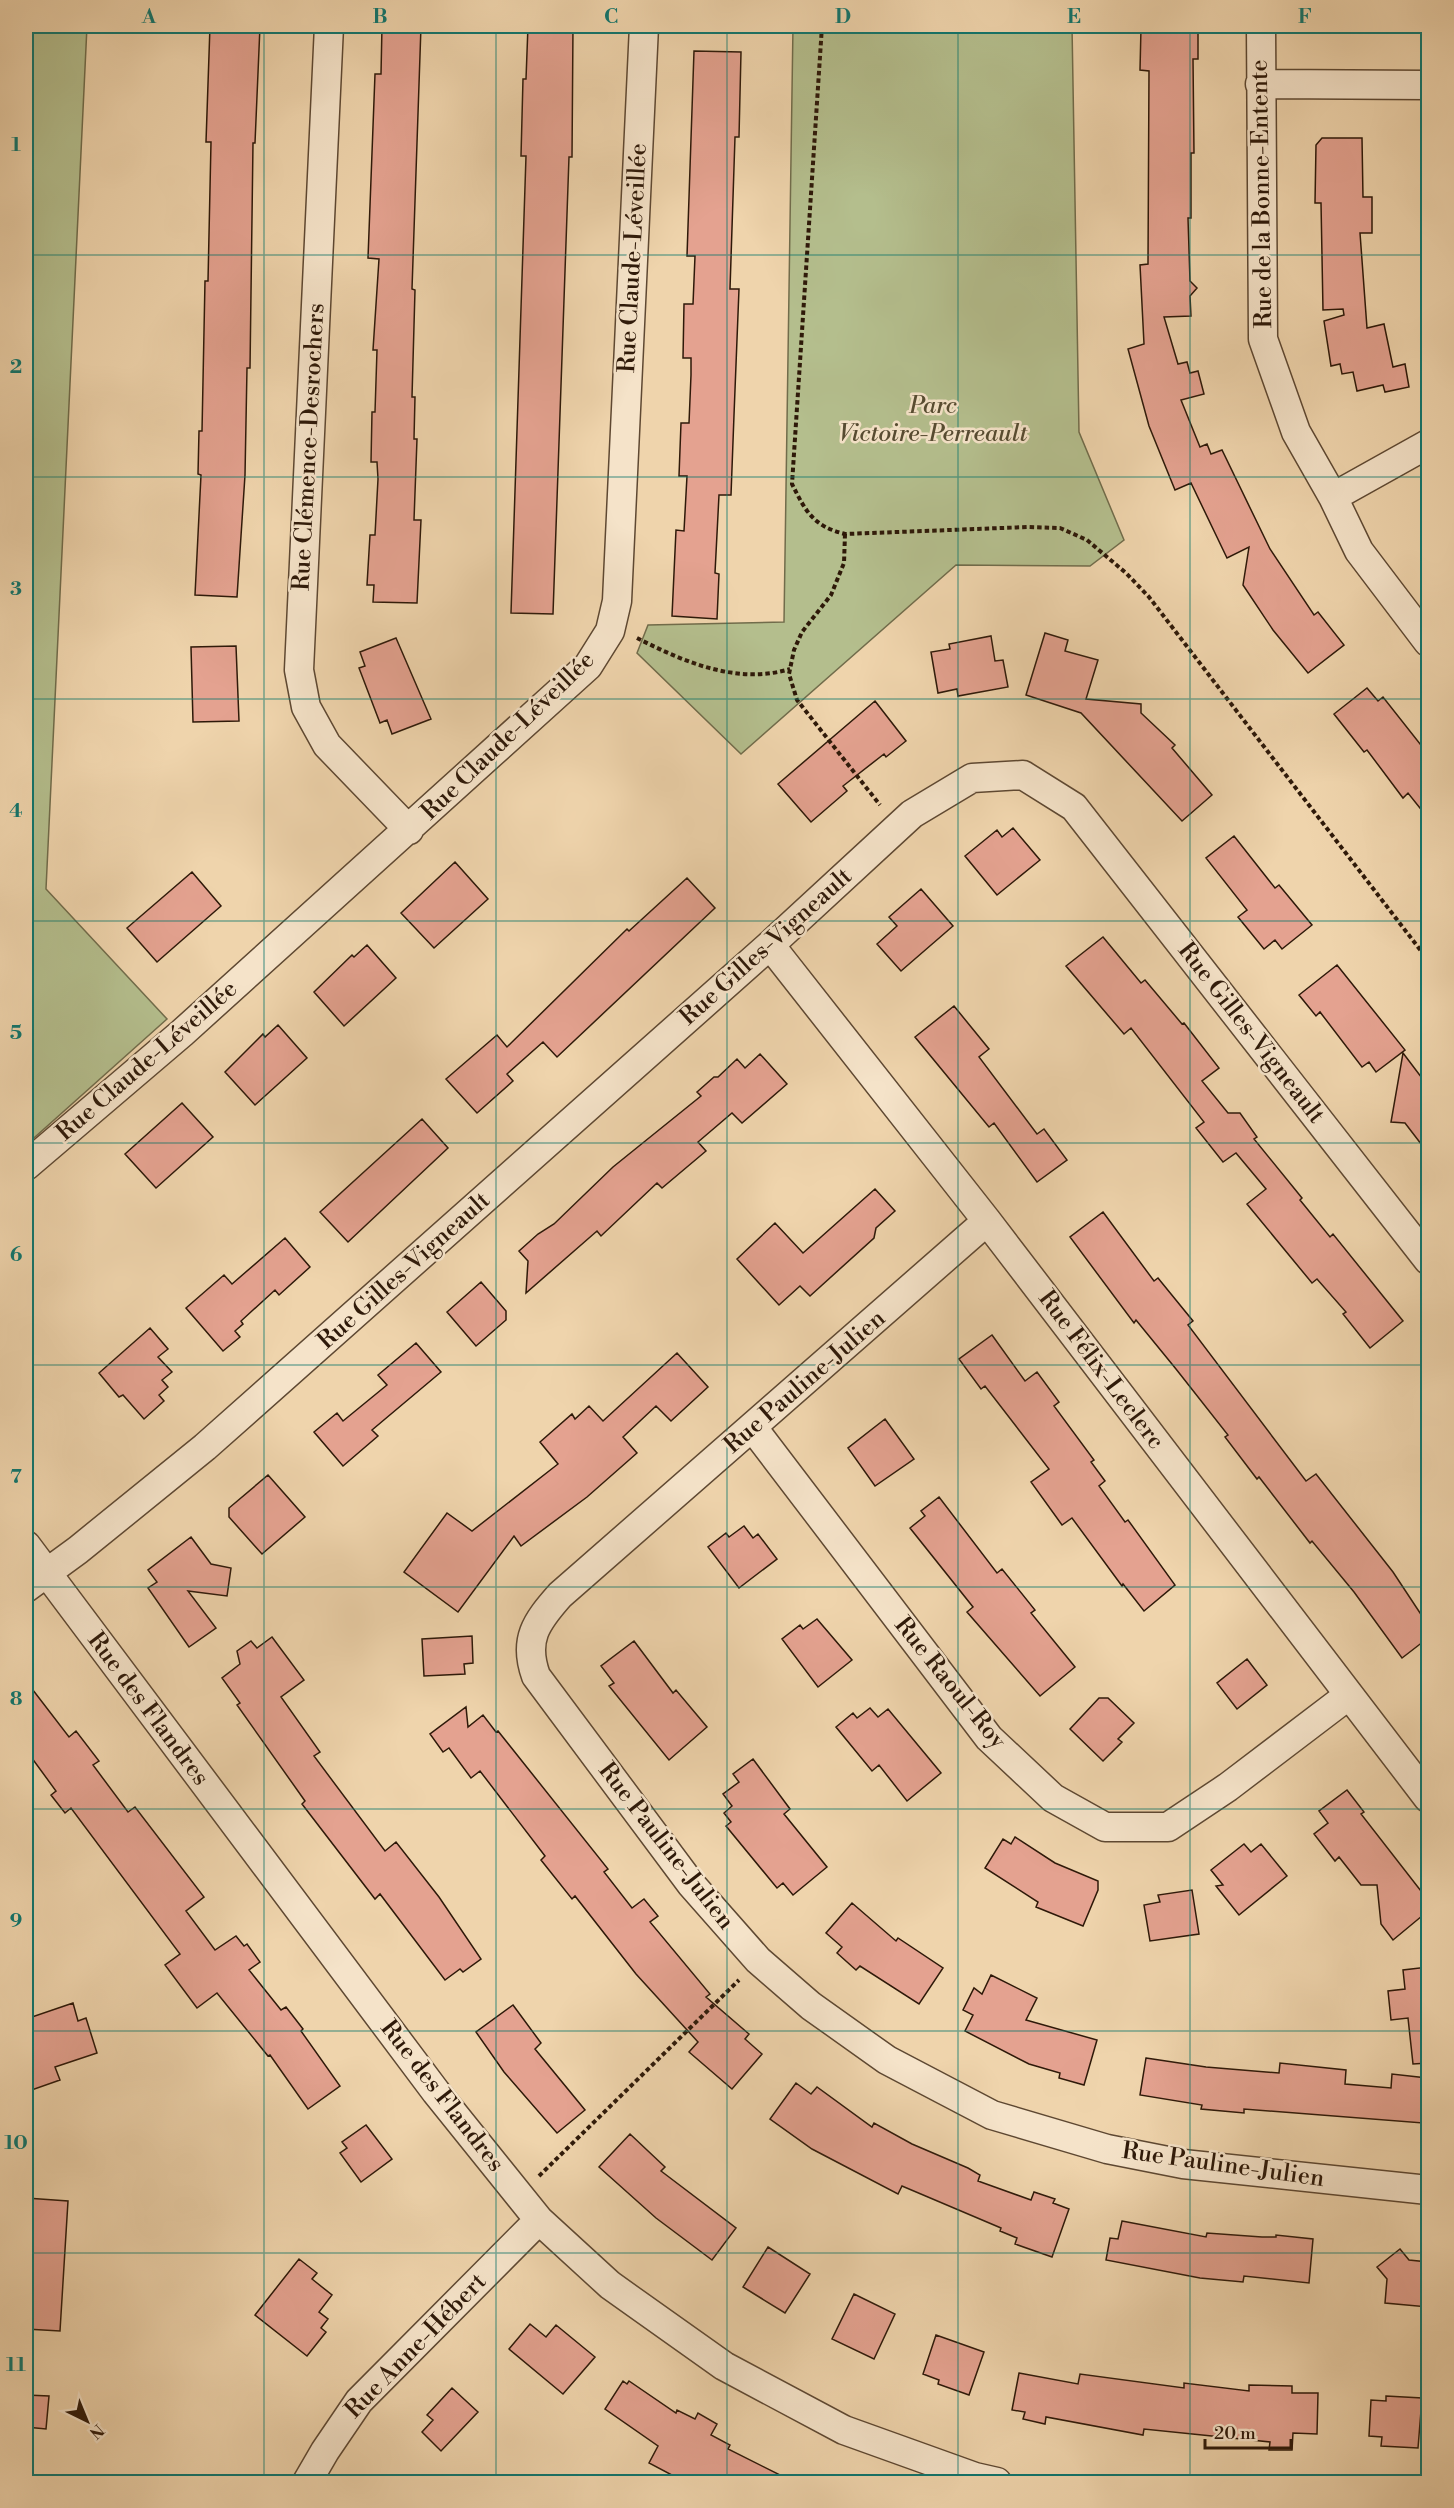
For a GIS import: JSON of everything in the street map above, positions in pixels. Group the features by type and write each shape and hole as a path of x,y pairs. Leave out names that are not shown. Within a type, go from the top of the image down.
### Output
{"street":[{"name":"Rue Clémence-Desrochers","path":"329,26 299,670 306,707 327,745 409,830"},
{"name":"Rue Claude-Léveillée","path":"26,1166 182,1034 409,830 588,666 610,631 617,601 644,26"},
{"name":"Rue de la Bonne-Entente","path":"1261,26 1263,339 1296,432 1333,497 1359,551 1428,642"},
{"path":"1260,84 1428,85"},
{"path":"1333,497 1428,444"},
{"name":"Rue Gilles-Vigneault","path":"36,1581 205,1447 770,945 912,814 972,778 1023,775 1074,807 1428,1260"},
{"name":"Rue Félix-Leclerc","path":"770,945 987,1221 1428,1798"},
{"name":"Rue Pauline-Julien","path":"987,1221 561,1595 543,1614 532,1636 529,1656 537,1676 691,1884 758,1960 811,2006 887,2060 992,2115 1107,2149 1183,2164 1428,2190"},
{"name":"Rue Raoul-Roy","path":"753,1428 989,1738 1053,1798 1105,1827 1168,1827 1228,1787 1349,1695"},
{"name":"Rue des Flandres","path":"26,1545 36,1581 539,2220 610,2285 724,2366 844,2430 975,2477 997,2482"},
{"name":"Rue Anne-Hébert","path":"307,2482 330,2442 359,2401 539,2220"}],"path":[{"path":"822,26 792,484 806,512 825,528 845,534 1028,526 1060,528 1088,540 1126,573 1149,597 1428,960"},
{"path":"845,534 843,563 831,595 802,632 794,650 789,674 797,700 898,827"},
{"path":"610,631 638,638 682,661 721,671 772,674 790,669"},
{"path":"520,2196 758,1960"}],"green space":[{"path":"26,26 87,26 46,889 167,1019 26,1145"},
{"name":"Parc Victoire-Perreault","path":"793,26 1072,26 1079,432 1124,540 1090,566 956,565 741,754 637,653 648,625 784,622"}],"building":[{"path":"210,26 260,26 255,143 253,143 250,368 247,368 245,475 237,597 195,595 201,475 198,474 199,431 202,431 205,281 208,281 211,142 206,142"},
{"path":"382,26 421,26 412,289 415,290 412,397 415,397 414,439 417,439 414,520 421,520 417,603 373,602 374,585 367,585 370,535 375,535 378,479 377,462 371,462 377,350 373,350 379,259 368,258 375,74 381,74"},
{"path":"528,26 573,26 572,157 569,157 553,614 511,613 526,156 521,156 523,79 526,79"},
{"path":"1162,26 1198,26 1198,59 1193,59 1194,153 1191,153 1191,218 1188,218 1190,281 1197,288 1190,296 1191,316 1164,317 1178,364 1187,362 1190,373 1198,371 1204,394 1181,400 1200,447 1207,444 1211,454 1222,450 1270,549 1314,615 1318,612 1344,645 1308,673 1273,630 1243,585 1249,547 1227,558 1191,483 1175,490 1149,426 1128,349 1144,344 1140,265 1148,264 1149,71 1140,70 1141,28 1162,28"},
{"path":"694,51 741,52 739,137 735,137 730,289 739,289 731,495 719,495 715,573 719,574 717,619 672,616 676,530 684,531 687,476 679,476 681,423 689,423 691,375 691,358 683,358 684,304 693,304 695,256 687,256"},
{"path":"1322,138 1362,138 1363,197 1372,197 1372,233 1360,233 1367,328 1384,324 1393,367 1405,364 1409,387 1385,392 1383,385 1357,391 1353,372 1342,374 1340,364 1331,366 1324,321 1344,315 1343,309 1323,310 1321,203 1315,203 1316,145"},
{"path":"1045,633 1068,640 1065,651 1098,660 1086,699 1141,704 1141,713 1175,745 1172,748 1212,795 1182,821 1081,713 1026,695"},
{"path":"991,636 995,661 1003,660 1008,687 958,696 957,689 938,693 931,652 950,649 949,644"},
{"path":"396,638 431,719 392,734 387,720 380,723 359,668 365,666 360,652"},
{"path":"236,646 239,721 193,722 191,647"},
{"path":"1367,688 1378,701 1383,697 1428,754 1428,818 1408,793 1403,798 1367,750 1364,752 1334,714"},
{"path":"875,701 906,741 886,757 884,754 843,786 847,791 811,822 778,784"},
{"path":"1013,828 1040,860 997,895 965,856 997,830 1002,837"},
{"path":"1234,836 1275,888 1279,885 1312,925 1282,949 1275,940 1264,949 1238,917 1247,910 1206,858"},
{"path":"455,862 488,899 434,948 401,913"},
{"path":"192,872 221,906 157,962 127,928"},
{"path":"687,878 715,908 557,1057 543,1042 507,1074 513,1081 477,1113 446,1079 497,1035 507,1047 627,929 629,931"},
{"path":"921,889 953,926 901,971 877,944 897,926 889,917"},
{"path":"1103,937 1141,983 1145,980 1182,1024 1184,1023 1219,1068 1202,1081 1228,1113 1240,1113 1257,1137 1254,1139 1302,1198 1300,1200 1330,1237 1333,1234 1403,1321 1370,1348 1343,1314 1346,1312 1317,1279 1312,1283 1247,1204 1266,1189 1236,1153 1223,1162 1196,1128 1204,1122 1131,1028 1124,1034 1066,966"},
{"path":"367,945 396,978 344,1026 314,992 352,955 354,957"},
{"path":"1337,965 1405,1050 1376,1072 1369,1062 1362,1067 1320,1012 1316,1016 1299,995"},
{"path":"954,1006 989,1049 979,1057 1037,1134 1044,1129 1067,1160 1037,1182 994,1123 989,1127 915,1037"},
{"path":"278,1025 307,1058 255,1105 225,1072 263,1034 265,1037"},
{"path":"1403,1053 1428,1086 1428,1153 1405,1123 1391,1122"},
{"path":"760,1054 787,1084 742,1123 732,1113 698,1142 706,1151 662,1188 657,1183 601,1236 597,1231 526,1293 528,1261 519,1251 538,1234 554,1224 613,1167 701,1096 697,1092 714,1077 718,1077 737,1059 745,1068"},
{"path":"182,1103 213,1137 156,1188 125,1154"},
{"path":"422,1119 448,1148 348,1242 320,1212"},
{"path":"875,1189 895,1211 876,1228 874,1238 810,1296 800,1286 779,1305 737,1259 775,1223 803,1253"},
{"path":"1103,1212 1154,1281 1158,1278 1193,1321 1188,1325 1306,1481 1316,1474 1393,1572 1428,1625 1428,1638 1402,1658 1354,1592 1312,1541 1310,1543 1259,1477 1257,1479 1225,1437 1228,1435 1136,1320 1134,1323 1070,1237"},
{"path":"285,1238 310,1267 279,1295 275,1290 241,1321 243,1324 235,1331 240,1337 223,1351 186,1308 224,1275 232,1284"},
{"path":"481,1282 506,1311 506,1320 476,1346 447,1312"},
{"path":"150,1328 168,1349 158,1357 172,1372 162,1380 168,1387 159,1395 164,1401 144,1419 123,1395 119,1397 99,1373"},
{"path":"992,1335 1025,1381 1037,1372 1059,1402 1054,1406 1094,1460 1091,1462 1105,1481 1099,1486 1125,1522 1128,1520 1175,1585 1144,1611 1123,1584 1122,1586 1072,1518 1062,1525 1031,1482 1049,1469 985,1386 981,1389 959,1359"},
{"path":"416,1343 441,1372 372,1430 378,1436 343,1466 314,1432 337,1413 343,1421 387,1385 378,1375"},
{"path":"677,1353 708,1387 671,1421 656,1406 623,1437 637,1453 587,1497 521,1546 514,1536 458,1612 404,1572 447,1513 472,1531 558,1464 540,1442 572,1414 575,1419 589,1406 603,1421"},
{"path":"885,1419 914,1459 875,1486 848,1448"},
{"path":"268,1475 305,1517 262,1554 229,1517 229,1508"},
{"path":"939,1497 997,1573 1002,1569 1035,1610 1031,1613 1075,1667 1040,1696 967,1612 973,1607 910,1528 925,1516 921,1511"},
{"path":"744,1526 753,1538 758,1534 777,1559 739,1588 708,1547 726,1533 729,1537"},
{"path":"191,1537 211,1564 231,1568 227,1596 188,1591 216,1628 189,1647 148,1588 157,1582 148,1570"},
{"path":"817,1619 852,1660 818,1687 782,1639 800,1625 803,1629"},
{"path":"472,1636 473,1663 464,1664 465,1674 424,1676 422,1639"},
{"path":"272,1637 304,1680 281,1697 320,1752 314,1756 385,1851 396,1842 439,1897 481,1959 463,1972 460,1969 445,1980 380,1894 375,1899 302,1804 305,1801 237,1705 240,1703 222,1678 240,1664 237,1651 251,1641 257,1648"},
{"path":"634,1641 673,1693 676,1690 707,1727 669,1760 609,1686 614,1683 601,1666"},
{"path":"1247,1659 1267,1685 1237,1709 1217,1683"},
{"path":"26,1681 69,1737 76,1731 99,1761 93,1765 128,1812 135,1807 204,1897 186,1911 215,1950 236,1936 244,1946 247,1944 260,1962 249,1970 281,2010 286,2007 340,2086 308,2109 270,2055 268,2056 217,1993 197,2008 165,1965 180,1954 71,1808 65,1813 51,1795 56,1791 26,1750"},
{"path":"1099,1698 1108,1698 1134,1723 1118,1739 1122,1742 1103,1761 1070,1729"},
{"path":"466,1707 468,1727 483,1715 496,1732 498,1731 608,1869 604,1872 632,1908 644,1899 658,1916 650,1922 710,1994 706,1997 749,2034 745,2039 762,2054 732,2089 689,2052 698,2042 636,1974 575,1896 572,1899 541,1860 545,1856 480,1771 471,1778 449,1748 443,1752 430,1734"},
{"path":"870,1708 878,1717 888,1709 941,1773 907,1801 879,1765 872,1771 836,1727 853,1713 857,1718"},
{"path":"753,1759 790,1809 784,1814 827,1867 793,1895 783,1883 777,1888 726,1826 731,1822 724,1813 732,1806 723,1794 739,1782 733,1774"},
{"path":"1347,1790 1364,1812 1361,1814 1428,1900 1428,1911 1393,1940 1381,1924 1377,1885 1361,1885 1339,1857 1335,1861 1314,1834 1328,1823 1319,1811"},
{"path":"1015,1837 1055,1863 1098,1881 1098,1890 1083,1926 1036,1907 1038,1902 985,1868 1003,1839 1011,1844"},
{"path":"1244,1844 1251,1852 1261,1844 1287,1876 1239,1915 1216,1886 1223,1885 1211,1870"},
{"path":"1192,1890 1199,1934 1150,1941 1144,1905 1160,1902 1158,1895"},
{"path":"852,1903 896,1941 898,1938 943,1968 919,2004 860,1966 856,1970 837,1953 842,1947 826,1933"},
{"path":"1428,1967 1428,2063 1413,2064 1408,2018 1391,2020 1388,1991 1405,1989 1403,1970"},
{"path":"991,1975 1037,1998 1026,2020 1097,2040 1084,2085 1059,2078 1060,2073 1029,2064 965,2031 973,2015 963,2010 974,1988 982,1994"},
{"path":"73,2003 78,2021 86,2018 97,2053 55,2067 60,2080 26,2092 26,2019"},
{"path":"513,2005 541,2043 535,2049 585,2110 557,2133 504,2072 476,2032"},
{"path":"1146,2058 1206,2067 1279,2073 1280,2063 1346,2070 1345,2084 1391,2088 1392,2074 1427,2078 1423,2123 1244,2109 1244,2113 1201,2109 1202,2105 1140,2095"},
{"path":"796,2083 811,2094 817,2087 872,2127 874,2123 912,2144 968,2168 980,2175 978,2181 1031,2200 1034,2192 1055,2199 1053,2203 1069,2209 1052,2257 1015,2244 1017,2238 1000,2231 1001,2228 902,2186 898,2194 812,2149 770,2119"},
{"path":"366,2125 392,2159 361,2182 340,2153 347,2148 342,2142"},
{"path":"630,2134 665,2167 661,2171 736,2228 712,2260 656,2218 599,2167"},
{"path":"26,2198 68,2201 60,2331 26,2329"},
{"path":"1122,2221 1206,2237 1207,2233 1262,2237 1276,2237 1276,2235 1313,2239 1309,2283 1244,2276 1243,2282 1200,2278 1106,2260 1110,2238 1118,2239"},
{"path":"768,2247 810,2274 785,2313 743,2287"},
{"path":"1400,2249 1409,2260 1428,2262 1428,2307 1385,2303 1387,2279 1377,2267"},
{"path":"299,2259 317,2273 312,2279 332,2295 319,2312 328,2319 321,2328 326,2332 307,2356 255,2315"},
{"path":"854,2294 895,2314 874,2359 832,2339"},
{"path":"530,2324 546,2337 556,2325 595,2357 563,2394 509,2349"},
{"path":"936,2335 984,2352 969,2395 938,2384 939,2380 923,2374"},
{"path":"1019,2373 1078,2384 1080,2374 1184,2388 1184,2383 1249,2391 1249,2385 1292,2386 1292,2393 1318,2393 1317,2434 1293,2433 1292,2450 1269,2450 1270,2442 1144,2429 1143,2435 1046,2417 1045,2424 1023,2419 1025,2412 1012,2410"},
{"path":"623,2381 627,2384 629,2381 676,2413 677,2410 695,2419 698,2413 717,2424 711,2435 730,2445 728,2449 794,2482 685,2482 649,2463 658,2446 605,2409"},
{"path":"452,2388 478,2412 441,2451 422,2432 433,2420 427,2415"},
{"path":"26,2395 49,2396 46,2429 26,2427"},
{"path":"1386,2396 1422,2398 1418,2448 1381,2446 1382,2437 1369,2436 1371,2400 1386,2401"}]}
